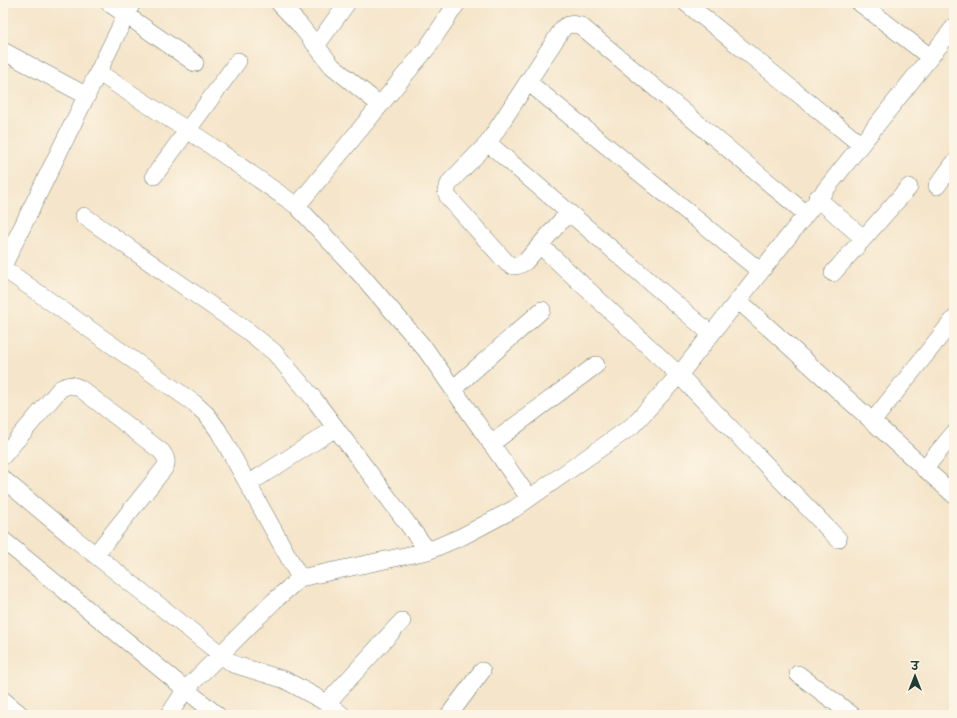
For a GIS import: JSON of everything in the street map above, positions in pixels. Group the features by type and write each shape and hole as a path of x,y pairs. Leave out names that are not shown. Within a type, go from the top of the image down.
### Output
{"street":[{"path":"109,3 130,9 196,62"},
{"path":"279,3 299,24 332,66 380,105"},
{"path":"316,46 347,3"},
{"path":"297,206 427,48 457,3"},
{"path":"686,3 860,144"},
{"path":"860,3 930,57"},
{"path":"130,9 3,267 194,403 206,414 218,430 300,578"},
{"path":"568,213 526,261 519,266 513,267 507,263 448,197 446,191 450,182 488,143 563,28 567,25 580,26 805,214"},
{"path":"169,715 184,690 274,601 300,578 428,551 462,536 514,509 632,426 679,375 817,198 954,27"},
{"path":"3,51 88,96"},
{"path":"154,176 238,62"},
{"path":"99,73 187,130 297,206 363,277 426,350 529,498"},
{"path":"528,82 760,272"},
{"path":"488,143 711,334"},
{"path":"937,186 954,163"},
{"path":"833,272 909,187"},
{"path":"817,198 863,238"},
{"path":"84,216 243,328 274,352 314,399 428,551"},
{"path":"540,245 679,375 838,540"},
{"path":"738,300 954,496"},
{"path":"452,388 542,310"},
{"path":"872,422 954,319"},
{"path":"491,444 596,365"},
{"path":"3,456 60,389 68,385 74,385 81,388 162,452 166,458 167,464 95,555"},
{"path":"248,484 336,428"},
{"path":"924,469 954,433"},
{"path":"3,479 95,555 233,664 285,680 327,703 342,715"},
{"path":"3,540 184,690 217,715"},
{"path":"327,703 402,621"},
{"path":"449,715 482,671"},
{"path":"798,674 852,715"},
{"path":"3,700 21,715"}]}
